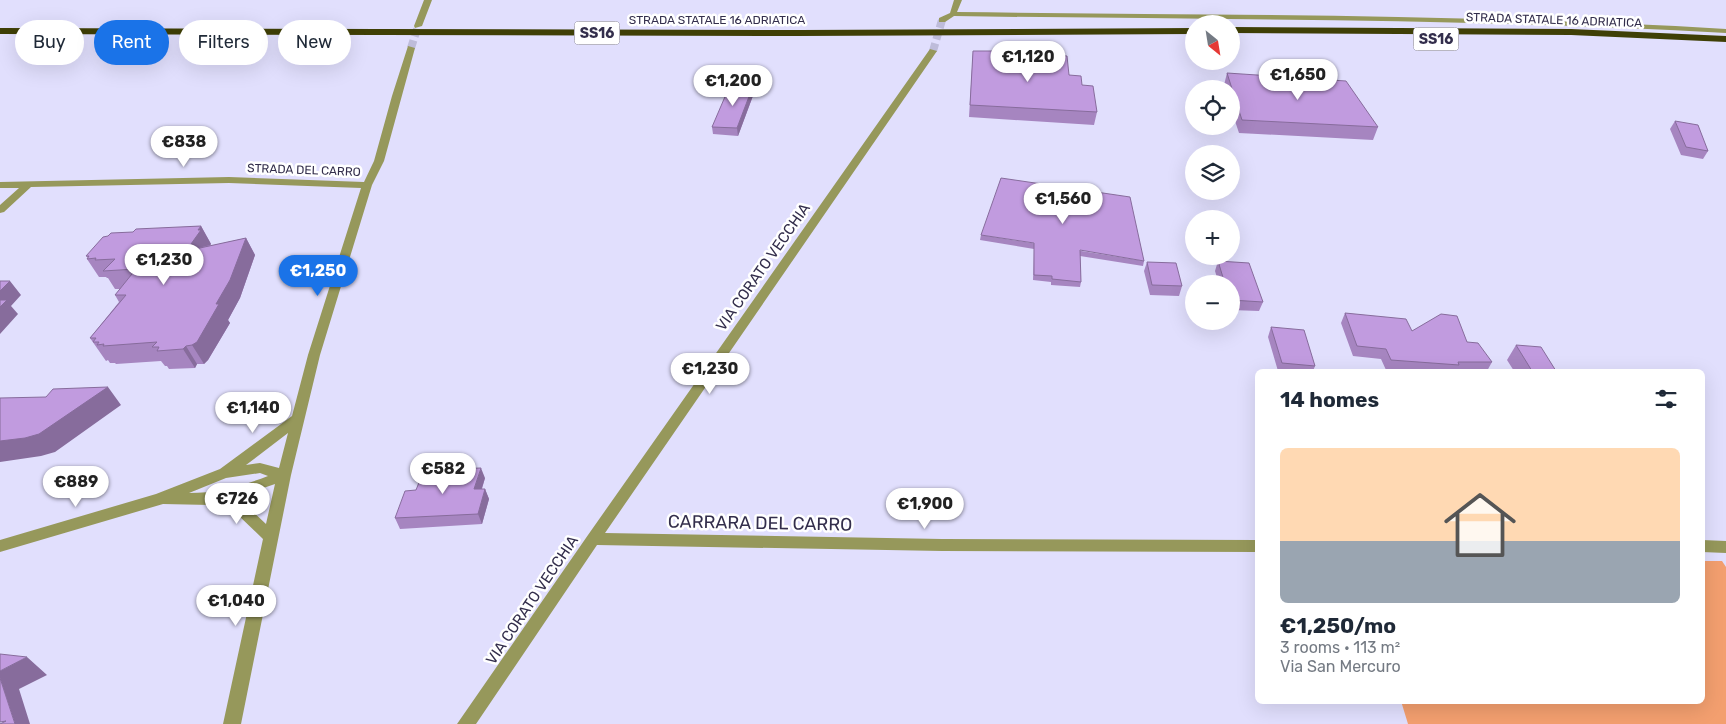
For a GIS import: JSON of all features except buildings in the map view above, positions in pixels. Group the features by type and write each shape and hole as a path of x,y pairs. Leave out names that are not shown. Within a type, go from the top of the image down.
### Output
{"highway":[{"name":"STRADA STATALE 16 ADRIATICA","path":"1240,30 1448,30 1630,34 1656,43 1726,47"},
{"name":"STRADA STATALE 16 ADRIATICA","path":"0,31 799,33 1185,31"},
{"name":"STRADA STATALE 16 ADRIATICA","path":"0,38 340,40 1185,39"},
{"name":"STRADA STATALE 16 ADRIATICA","path":"1240,39 1726,39"}],"street":[{"path":"418,26 428,0"},
{"path":"953,14 958,0"},
{"path":"942,20 953,14 1487,21 1623,25 1726,31"},
{"path":"232,724 284,475 314,355 367,185 379,161 411,48"},
{"name":"VIA CORATO VECCHIA","path":"466,724 933,51"},
{"name":"STRADA DEL CARRO","path":"0,185 317,180 367,185"},
{"path":"0,210 28,185"},
{"path":"225,473 299,418"},
{"path":"0,546 160,499 225,473 260,468 284,475"},
{"path":"160,499 210,500 246,490 284,475"},
{"path":"210,500 243,511 271,537"},
{"name":"CARRARA DEL CARRO","path":"593,539 942,545 1255,546"},
{"path":"1705,546 1726,546"}],"shaded area":[{"path":"1705,561 1722,561 1726,567 1726,724 1408,724 1402,704 1705,704"}],"tunnel":[{"path":"933,51 942,20"},
{"path":"411,48 418,26"}]}
